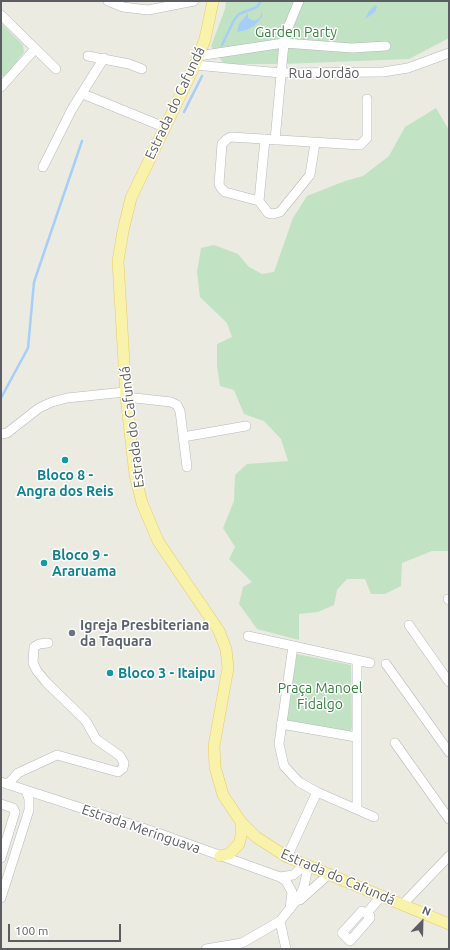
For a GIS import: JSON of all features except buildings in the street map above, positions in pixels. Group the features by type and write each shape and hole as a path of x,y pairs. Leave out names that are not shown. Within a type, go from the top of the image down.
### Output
{"main road":[{"name":"Estrada do Cafundá","path":"213,1 205,39 197,61 131,198 118,261 125,395 135,475 142,503 158,541 219,631 226,649 228,668 214,746 215,767 223,795 240,822 256,837 287,857 449,924"},
{"path":"220,856 229,854 239,844 241,836 240,822"}],"street":[{"path":"108,1 123,7 148,10 168,4 194,1"},
{"path":"275,140 284,43 287,30 299,1"},
{"path":"1,15 56,69"},
{"path":"197,61 284,43 352,48 386,46"},
{"path":"1,87 35,49"},
{"name":"Rua Jordão","path":"197,61 281,73 383,72 408,68 449,53"},
{"path":"88,56 104,58 142,69"},
{"path":"44,166 72,109 83,94 104,58"},
{"path":"83,94 164,127"},
{"path":"315,143 310,175 284,208 272,214 268,213 259,201 224,192 219,184 222,144 227,138 231,137 360,145 364,143 367,138 367,99"},
{"path":"259,201 265,139"},
{"path":"1,434 6,433 39,408 52,402 68,398 125,395 171,402 177,405 180,411 187,467"},
{"path":"183,437 246,426"},
{"path":"409,625 449,682"},
{"path":"248,636 370,663"},
{"path":"5,783 18,773 57,755 118,772 123,768 124,763 120,756 96,739 86,721 46,682 37,671 33,663 34,647 39,644 48,643"},
{"path":"293,646 279,744 280,754 284,766 299,782 317,792 374,816"},
{"path":"357,660 357,809"},
{"path":"386,664 449,752"},
{"path":"281,724 356,737"},
{"path":"395,743 449,819"},
{"name":"Estrada Meringuava","path":"5,783 155,832 280,877"},
{"path":"1,898 29,810 29,799 26,790"},
{"path":"287,857 317,792"},
{"path":"29,810 45,796"},
{"path":"1,804 13,808 15,812 1,858"},
{"path":"403,904 449,856"},
{"path":"280,877 293,875 306,866"},
{"path":"206,949 242,943 250,944 280,921 302,891 306,866"},
{"path":"290,908 328,875"},
{"path":"280,877 286,881 292,892 290,908"},
{"path":"366,913 382,895"},
{"path":"280,921 286,949"}],"green space":[{"name":"Garden Party","path":"226,1 449,1 449,38 409,59 282,64 224,64 211,46 225,9"},
{"path":"1,23 23,45 24,52 6,76 2,76"},
{"path":"436,108 449,130 449,551 432,551 402,563 401,586 385,594 371,594 365,579 347,579 337,590 334,605 318,612 299,614 299,640 257,629 239,604 243,587 252,582 229,559 235,547 223,528 234,501 235,475 247,464 288,461 281,439 264,421 244,414 234,390 220,386 217,366 217,344 232,337 227,323 200,297 197,272 201,248 214,245 238,254 249,267 262,274 274,272 293,218 307,196 345,181 363,176 389,156 405,127"},
{"name":"Praça Manoel Fidalgo","path":"297,654 351,665 351,731 346,733 286,722"}],"water":[{"path":"375,5 377,7 375,12 365,19 369,11"},
{"path":"262,11 262,17 254,26 237,32 239,24 248,13 248,18 254,21 260,18"}],"waterway":[{"path":"222,45 234,20 239,14 257,7 261,1"},
{"path":"184,112 202,76"},
{"path":"1,398 28,348 34,282 82,141"}],"place":[{"name":"Bloco 8 - Angra dos Reis","path":"65,460"},
{"name":"Bloco 9 - Araruama","path":"44,563"},
{"name":"Igreja Presbiteriana da Taquara","path":"72,633"},
{"name":"Bloco 3 - Itaipu","path":"110,673"}]}
